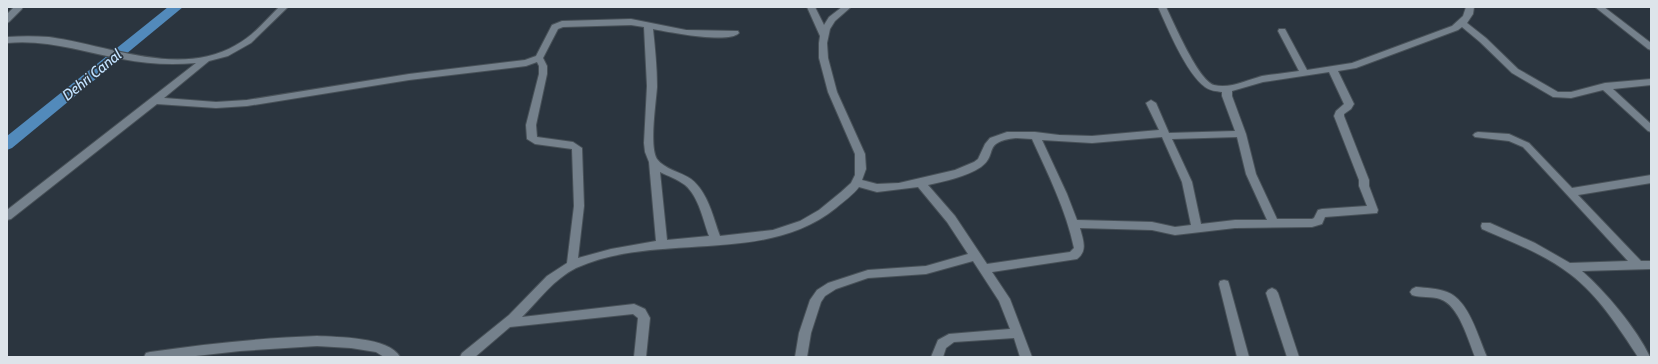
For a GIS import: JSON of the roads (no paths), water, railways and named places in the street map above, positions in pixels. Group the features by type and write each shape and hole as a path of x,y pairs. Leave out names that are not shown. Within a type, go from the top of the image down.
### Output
{"street":[{"path":"7,40 34,38 72,44 120,56 170,62 206,59 222,56 235,50 249,40 284,7"},
{"path":"466,357 507,324 550,280 572,265 587,259 612,253 662,245 769,234 804,224 820,215 850,190 861,174 862,165 860,154 831,88 825,62 824,35 811,7"},
{"path":"824,35 830,21 847,7"},
{"path":"1162,7 1201,78 1208,86 1227,89 1250,82 1363,63 1450,30 1462,23 1469,14 1470,7"},
{"path":"1599,7 1651,47"},
{"path":"156,101 216,105 247,103 410,77 526,63 539,58 555,27 562,24 616,22 648,24 698,34 735,32"},
{"path":"1462,23 1483,40 1515,70 1552,94 1564,96 1605,86 1651,82"},
{"path":"648,24 652,86 649,140 650,150 654,162 662,245"},
{"path":"1282,31 1304,72"},
{"path":"539,58 543,66 543,78 531,125 532,139 535,142 573,146 577,148 578,206 572,265"},
{"path":"7,216 156,101 206,59"},
{"path":"1074,224 1152,226 1175,231 1235,224 1312,223 1318,221 1322,213 1373,210 1364,186 1364,180 1339,116 1339,113 1348,107 1349,104 1332,69"},
{"path":"1605,86 1651,129"},
{"path":"1227,89 1227,96 1241,134 1251,174 1274,224"},
{"path":"1151,103 1187,182 1197,228"},
{"path":"856,182 876,188 904,186 960,172 976,165 986,156 988,144 998,138 1012,135 1035,135 1082,140 1165,134 1241,134"},
{"path":"984,269 1073,256 1077,253 1079,248 1074,224 1035,135"},
{"path":"1478,135 1509,137 1521,141 1571,192 1638,265"},
{"path":"654,162 656,165 684,179 692,186 700,198 716,240"},
{"path":"1571,192 1651,179"},
{"path":"919,182 944,209 1004,299 1026,357"},
{"path":"1486,226 1544,253 1568,267 1585,281 1621,324 1644,357"},
{"path":"801,357 805,334 816,300 821,293 832,286 868,274 926,270 976,256"},
{"path":"1568,267 1651,265"},
{"path":"1224,284 1243,357"},
{"path":"1416,292 1446,296 1456,304 1481,357"},
{"path":"1272,293 1293,357"},
{"path":"507,324 634,309 641,312 644,318 640,357"},
{"path":"937,357 939,347 944,341 953,337 1018,333"},
{"path":"150,357 247,346 309,341 341,341 368,344 390,351 394,357"}],"lane":[{"path":"7,19 19,7"}],"waterway":[{"name":"Dehri Canal","path":"7,144 176,7"}]}
